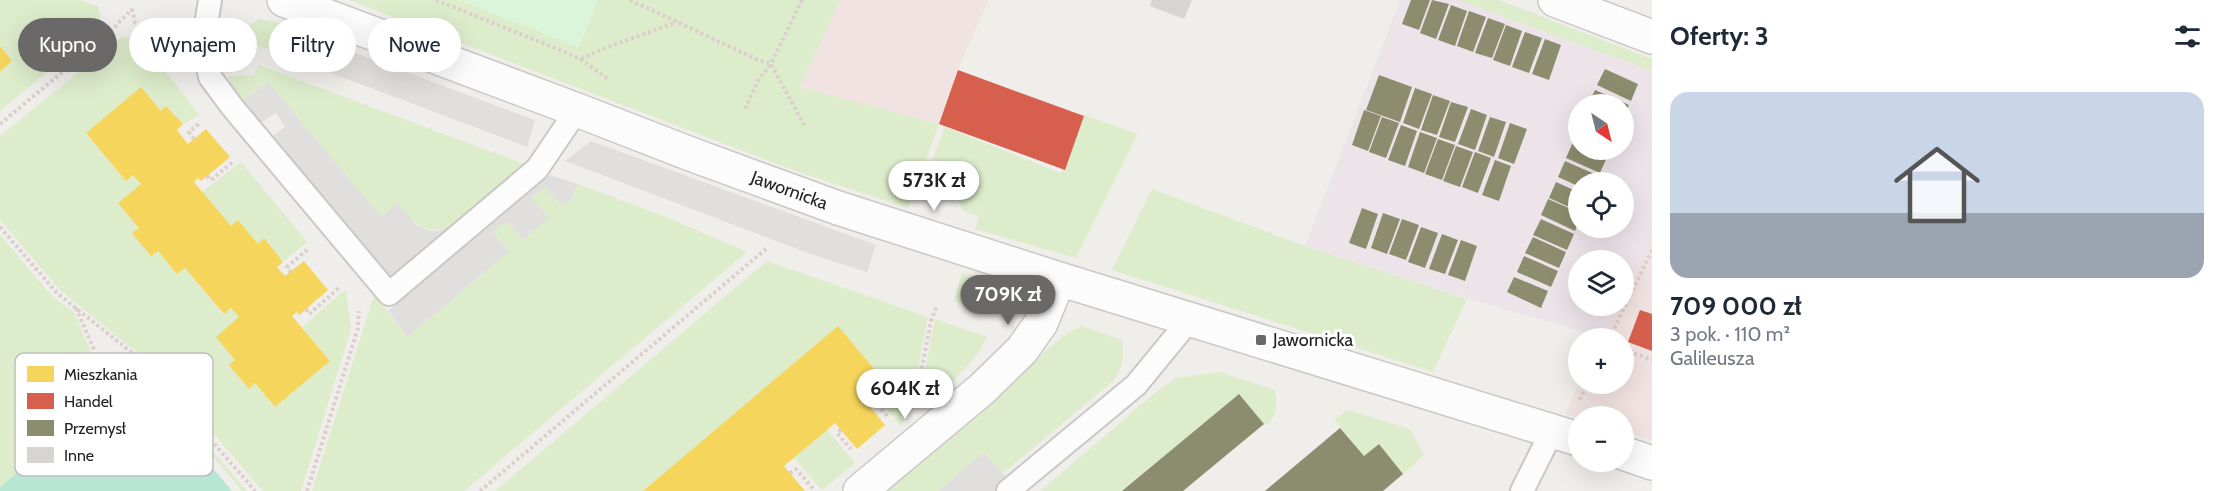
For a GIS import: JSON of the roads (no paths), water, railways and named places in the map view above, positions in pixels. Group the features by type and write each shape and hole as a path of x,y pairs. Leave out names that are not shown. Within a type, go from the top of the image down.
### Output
{"street":[{"name":"Jawornicka","path":"284,0 838,208 1059,279 1565,435"},
{"path":"1555,0 1652,37"},
{"path":"860,491 982,389 1023,350 1041,323 1059,279"},
{"path":"1634,456 1652,462"}],"lane":[{"path":"210,0 203,43 210,77 233,108 389,294 537,169 577,110"},
{"path":"1008,491 1136,385 1191,318"},
{"path":"1522,491 1565,435"}],"place":[{"name":"Jawornicka","path":"1261,340"}]}
